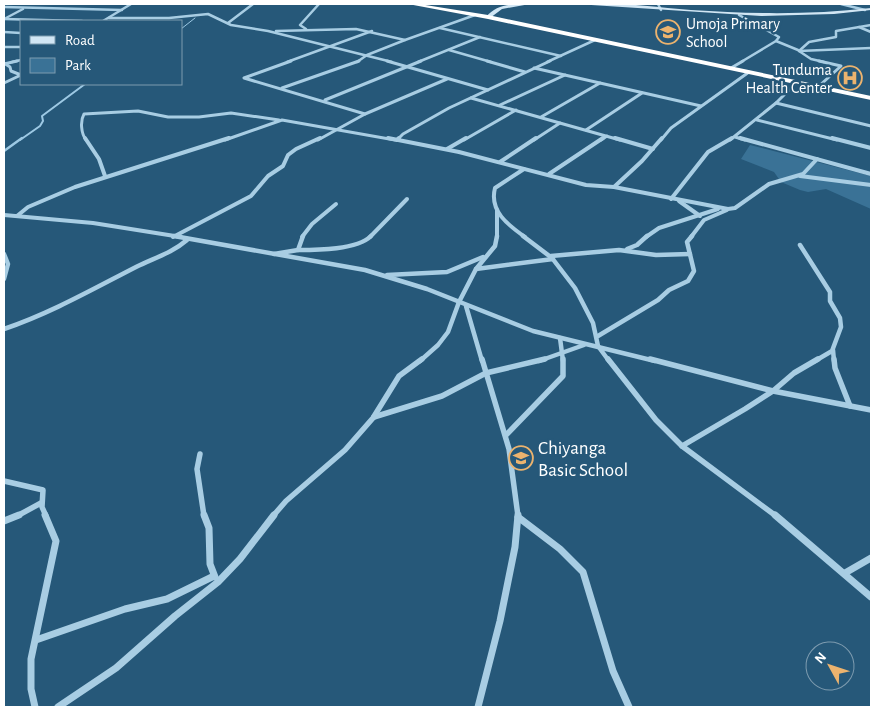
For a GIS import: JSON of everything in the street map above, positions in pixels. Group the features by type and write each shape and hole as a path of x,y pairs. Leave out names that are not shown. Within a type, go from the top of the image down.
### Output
{"highway":[{"path":"412,4 488,17 871,98"}],"street":[{"path":"46,8 56,4"},
{"path":"105,20 131,4"},
{"path":"228,24 242,15 252,4"},
{"path":"308,30 300,25 319,4"},
{"path":"488,17 490,13 499,10 528,4"},
{"path":"578,4 739,15 791,15 871,9"},
{"path":"658,4 661,10"},
{"path":"842,4 865,10"},
{"path":"4,7 122,10"},
{"path":"4,19 24,8"},
{"path":"109,18 169,18 208,14 228,24 268,31 367,55 488,90"},
{"path":"282,88 350,64 367,55 475,15"},
{"path":"731,68 776,41 778,35 739,15"},
{"path":"4,19 43,20"},
{"path":"798,51 808,42 833,38 836,36 836,31 856,26 871,25"},
{"path":"856,26 871,32"},
{"path":"440,27 561,56"},
{"path":"268,31 356,29 406,40"},
{"path":"365,114 324,100 244,78 372,31"},
{"path":"4,32 20,33"},
{"path":"324,100 480,37"},
{"path":"397,140 403,134 428,119 595,40"},
{"path":"776,41 811,59 841,66 818,87"},
{"path":"4,46 20,47"},
{"path":"798,51 871,48"},
{"path":"447,50 525,72"},
{"path":"437,55 460,53"},
{"path":"4,64 20,60"},
{"path":"4,64 11,71 20,75"},
{"path":"534,68 701,106"},
{"path":"614,187 653,149 671,128 749,72"},
{"path":"4,83 20,75"},
{"path":"500,105 565,75"},
{"path":"173,237 247,199 258,190 268,176 283,166 291,152 365,114 447,79"},
{"path":"671,199 708,152 735,137 757,120 798,82"},
{"path":"541,117 600,83"},
{"path":"586,130 642,93"},
{"path":"471,98 653,149"},
{"path":"776,103 871,126"},
{"path":"446,149 516,110"},
{"path":"105,176 99,158 82,134 82,117 84,114 138,111 168,117 199,117 231,113 339,129 446,149 583,184 614,187 728,208"},
{"path":"18,216 28,207 54,194 105,176 195,150 282,120"},
{"path":"757,120 871,148"},
{"path":"500,162 560,123"},
{"path":"549,174 607,136"},
{"path":"735,137 871,174"},
{"path":"476,268 623,250 640,245 659,228 699,216 711,210 735,208 769,184 798,176 807,170 816,159"},
{"path":"524,169 495,188 492,199 497,210 510,226 552,258 579,294 598,336 598,346 656,420 682,446 774,514 871,597"},
{"path":"798,176 871,184"},
{"path":"271,255 298,250 327,250 366,241 407,199"},
{"path":"679,200 704,220"},
{"path":"298,250 299,244 308,229 336,204"},
{"path":"598,336 658,300 669,290 688,281 694,271 687,242 704,220 728,208"},
{"path":"58,707 116,668 240,559 260,531 286,501 332,463 373,418 392,384 399,376 438,345 448,332 458,302 476,268 496,244 498,233 497,210"},
{"path":"4,215 106,225 187,240 206,241 271,255 348,266 426,289 466,306 560,338 773,391 871,410"},
{"path":"4,329 31,319 140,265 172,253 187,240"},
{"path":"800,245 830,292 830,301 840,318 841,327 833,350 835,368 850,406"},
{"path":"623,250 651,255 690,254"},
{"path":"4,254 8,264 4,279"},
{"path":"382,275 447,272 485,256"},
{"path":"466,306 506,435 518,517 515,547 500,621 478,707"},
{"path":"506,435 563,376 563,352 560,338"},
{"path":"373,418 442,396 486,374 546,359 584,344"},
{"path":"682,446 773,391 794,373 833,350"},
{"path":"200,454 197,469 205,520 209,528 210,564 216,579"},
{"path":"4,481 43,490 41,503 44,515 55,535 56,541 36,640 30,659 31,688 35,707"},
{"path":"4,520 13,518 41,503"},
{"path":"518,517 560,549 584,572 613,671 629,707"},
{"path":"845,573 871,558"},
{"path":"36,640 125,610 167,599 216,579"}],"green space":[{"path":"750,145 871,176 871,209 826,189 808,192 781,182 774,172 741,159"}],"waterway":[{"path":"182,28 195,18"},
{"path":"20,140 40,126 43,121 42,116 84,85"},
{"path":"4,151 22,138"}],"place":[{"name":"Umoja Primary School","path":"668,32"},
{"name":"Tunduma Health Center","path":"850,78"},
{"name":"Chiyanga Basic School","path":"521,458"}]}
